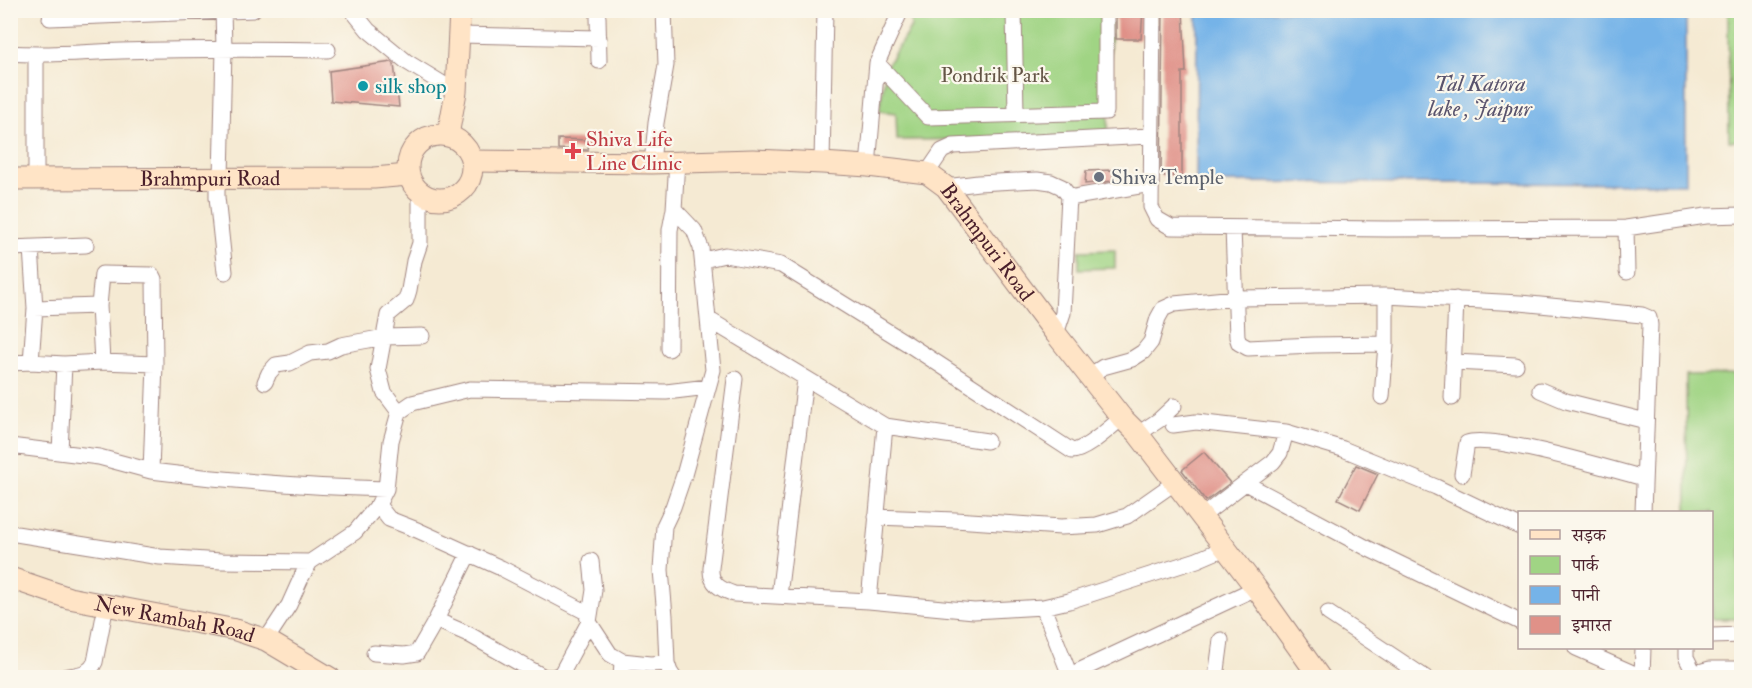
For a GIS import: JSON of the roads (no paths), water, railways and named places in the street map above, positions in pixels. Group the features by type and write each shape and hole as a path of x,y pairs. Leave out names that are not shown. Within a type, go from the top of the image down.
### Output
{"street":[{"path":"50,18 117,13 253,10"},
{"path":"352,10 368,30 407,62 456,92"},
{"path":"447,135 456,92 460,10"},
{"path":"652,163 666,65 664,10"},
{"path":"822,163 825,10"},
{"path":"868,166 877,63 901,10"},
{"path":"1014,10 1016,114"},
{"path":"877,63 928,117 1106,112 1106,10"},
{"path":"1153,10 1151,207 1157,219 1171,227 1626,228 1706,216 1742,215"},
{"path":"223,11 224,49 217,197 225,272"},
{"path":"598,17 599,61"},
{"path":"460,35 599,38"},
{"path":"10,53 36,55 103,51 328,50"},
{"path":"36,55 36,180"},
{"path":"447,135 463,144 469,152 472,174 467,186 458,195 446,199 433,199 416,189 408,175 408,164 417,144 426,138 447,135"},
{"path":"927,173 942,151 953,146 1150,136"},
{"name":"Brahmpuri Road","path":"472,161 652,163 753,160 868,166 927,173 946,187 1056,334 1122,418 1138,434 1256,588 1320,678"},
{"path":"669,349 670,230 674,209 677,161"},
{"name":"Brahmpuri Road","path":"10,179 374,178 408,175"},
{"path":"946,187 1037,180 1051,182 1062,187 1069,196 1063,313 1056,334"},
{"path":"1076,197 1151,184"},
{"path":"399,412 384,392 378,369 388,315 406,300 409,290 420,243 422,194"},
{"path":"674,209 694,230 701,248 713,370 684,475 664,526 661,574 667,663 674,678"},
{"path":"1233,228 1239,344 1248,348 1386,344"},
{"path":"1626,228 1627,272"},
{"path":"10,248 86,245"},
{"path":"31,248 35,308 31,362"},
{"path":"703,260 725,255 781,265 908,344 1072,451 1086,446 1122,418"},
{"path":"102,362 99,306 102,274 152,275 156,313 150,471"},
{"path":"1382,397 1386,344 1386,296"},
{"path":"1089,376 1103,368 1132,359 1143,352 1151,342 1163,309 1174,304 1236,298 1386,296 1456,299 1642,315 1649,318 1650,325 1643,511"},
{"path":"1452,398 1456,299"},
{"path":"35,308 99,306"},
{"path":"708,319 885,426 987,441"},
{"path":"265,382 268,373 276,365 290,363 310,353 385,337 423,336"},
{"path":"1453,362 1516,364"},
{"path":"10,363 155,364"},
{"path":"60,452 64,364"},
{"path":"735,379 710,576 720,589 734,594 869,601 974,611 1043,607 1197,560 1225,548"},
{"path":"778,596 805,379"},
{"path":"266,640 289,605 310,562 356,532 378,505 386,489 391,441 399,412 412,403 470,389 666,392 708,387"},
{"path":"1540,390 1566,400 1646,421"},
{"path":"1138,434 1159,420 1174,405"},
{"path":"1173,425 1196,422 1286,432 1343,449 1436,486 1518,526"},
{"path":"869,601 885,426"},
{"path":"1201,517 1273,462 1280,453 1286,432"},
{"path":"1462,474 1467,442 1474,440 1517,446 1644,478"},
{"path":"10,446 99,457 150,471 228,480 316,488 386,489"},
{"path":"876,517 1060,527 1097,525 1127,516 1174,483"},
{"path":"1245,483 1370,549 1518,621"},
{"path":"378,505 389,519 501,568 586,612 589,622 610,654 622,661 667,663"},
{"path":"10,532 160,557 221,561 310,562"},
{"path":"374,652 404,655 417,653 469,554"},
{"path":"436,620 468,634 544,677 561,674 589,622 594,590 591,561"},
{"name":"New Rambah Road","path":"10,578 69,598 236,630 266,640 330,678"},
{"path":"1043,607 1070,676 1256,588"},
{"path":"61,678 84,674 92,669 106,605"},
{"path":"1328,613 1424,677"},
{"path":"1713,636 1742,635"},
{"path":"1216,678 1221,640"},
{"path":"1578,649 1642,677 1643,649"},
{"path":"1686,649 1686,657 1696,677"},
{"path":"621,678 622,661"},
{"path":"1696,677 1699,672 1710,669 1734,672"}],"water":[{"name":"Tal Katora lake , Jaipur","path":"1197,11 1686,11 1686,184 1196,182"}],"place":[{"name":"silk shop","path":"363,86"},
{"name":"Shiva Life Line Clinic","path":"573,151"},
{"name":"Shiva Temple","path":"1099,177"}],"park label":[{"name":"Pondrik Park","path":"995,75"}]}
